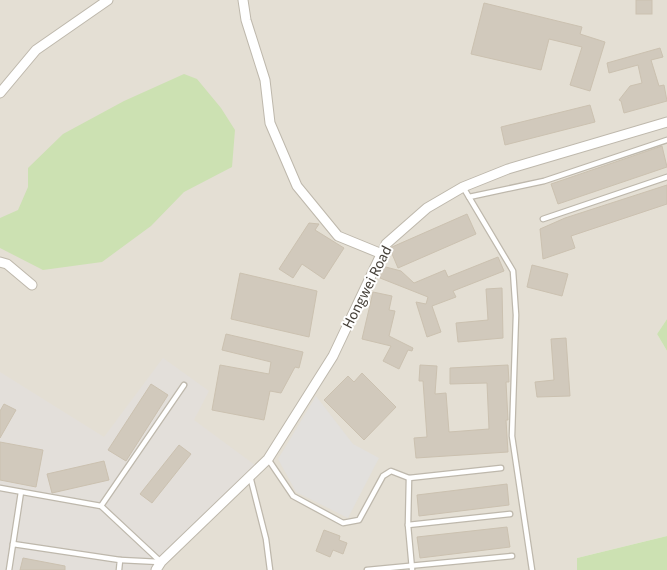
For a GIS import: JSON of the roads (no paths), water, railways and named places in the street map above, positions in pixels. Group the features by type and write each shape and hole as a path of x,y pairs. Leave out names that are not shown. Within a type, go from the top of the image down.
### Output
{"street":[{"path":"0,94 36,50 108,0"},
{"path":"243,0 246,20 265,80 270,123 297,186 338,236 382,254"},
{"name":"Hongwei Road","path":"159,566 268,458 333,356 386,244 427,208 463,187 508,169 667,122"},
{"path":"0,262 7,264 32,285"}],"lane":[{"path":"469,197 544,181 667,140"},
{"path":"543,219 667,177"},
{"path":"463,187 513,271 516,315 512,436 532,570"},
{"path":"101,506 184,385"},
{"path":"268,458 293,496 343,523 359,520 383,476 391,471 409,478 501,468"},
{"path":"250,476 266,539 270,570"},
{"path":"409,478 408,525 412,569"},
{"path":"0,488 101,506 159,566"},
{"path":"10,570 21,492"},
{"path":"408,525 510,514"},
{"path":"13,544 159,566"},
{"path":"367,570 412,569 512,556"},
{"path":"119,570 120,560"}]}
